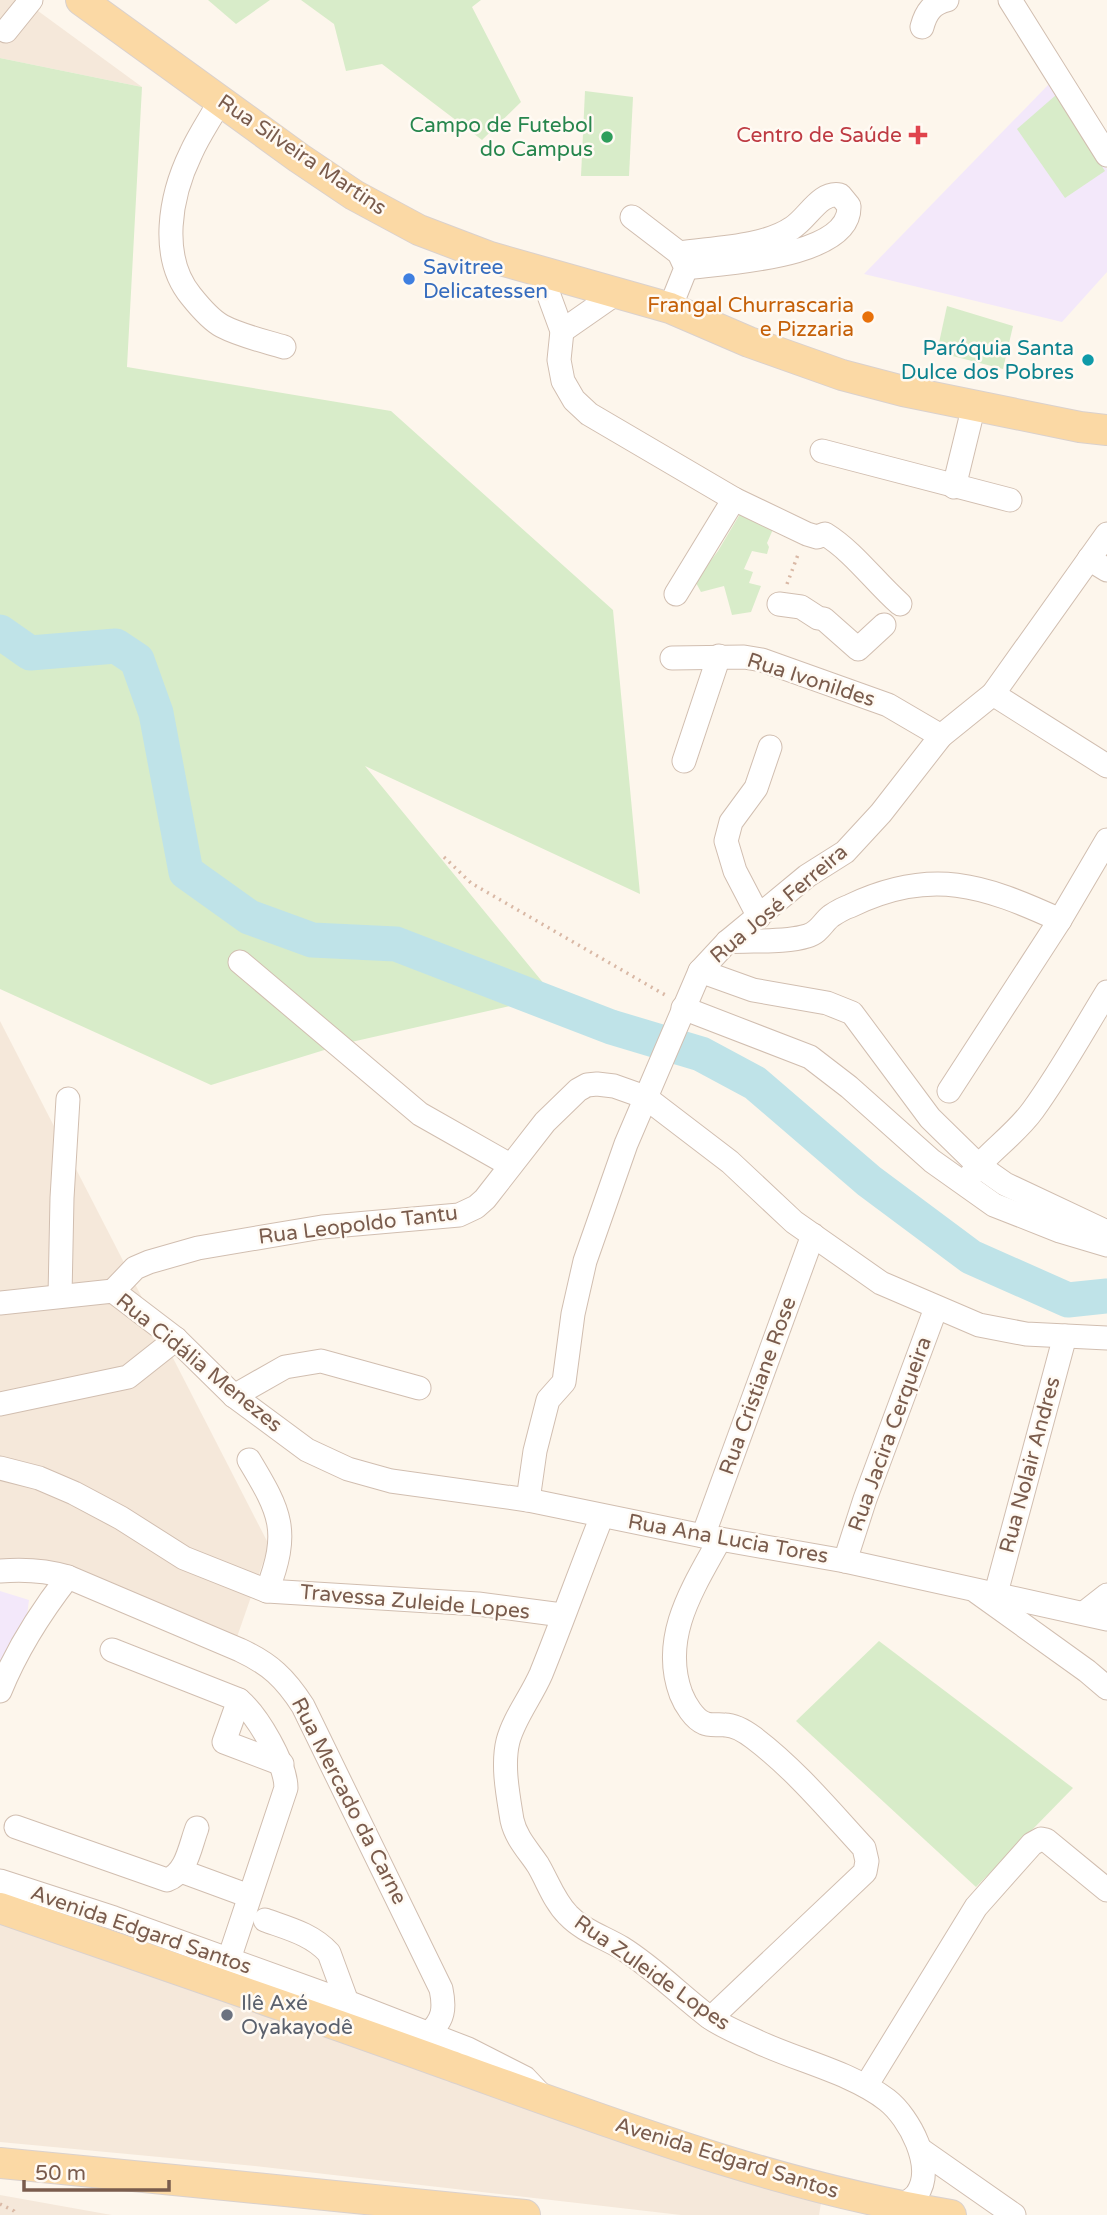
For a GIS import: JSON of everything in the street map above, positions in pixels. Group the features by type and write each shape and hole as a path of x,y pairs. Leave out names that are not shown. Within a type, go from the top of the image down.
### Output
{"main road":[{"name":"Rua Silveira Martins","path":"81,0 354,195 419,230 490,257 670,309 749,342 842,375 903,391 1080,428 1107,430"},
{"name":"Avenida Edgard Santos","path":"0,1908 726,2162 900,2207 951,2215"},
{"path":"0,2163 525,2215"}],"street":[{"path":"6,31 31,0"},
{"path":"922,27 930,8 947,0"},
{"path":"1010,0 1107,155"},
{"path":"220,101 190,154 176,192 171,255 181,284 199,306 220,325 284,347"},
{"path":"632,217 683,260 802,250 841,228 847,221 849,206 840,195 834,194 820,201 790,230 771,238 683,260"},
{"path":"670,309 683,260"},
{"path":"540,271 562,331 559,360 563,381 574,400 589,414 734,499 807,534 817,537 825,534 840,543 900,604"},
{"path":"562,331 618,292"},
{"path":"954,487 974,405"},
{"path":"822,451 1010,500"},
{"path":"676,594 734,499"},
{"name":"Rua José Ferreira","path":"528,1500 548,1400 565,1382 573,1314 585,1261 609,1189 645,1097 700,971 727,942 807,876 845,852 881,813 941,736 993,694 1098,565 1107,534"},
{"path":"779,604 801,607 824,619 858,649 884,625"},
{"path":"684,761 719,656"},
{"name":"Rua Ivonildes","path":"672,659 744,657 782,667 888,705 941,736"},
{"path":"993,694 1107,766"},
{"path":"759,917 735,871 726,841 731,822 756,788 771,747"},
{"path":"949,1091 1107,840"},
{"path":"727,942 805,937 819,929 831,916 875,896 896,890 950,883 998,893 1059,920"},
{"path":"240,962 421,1114 510,1165"},
{"path":"700,971 753,990 827,1003 852,1013 930,1118 978,1165 1006,1184 1107,1232"},
{"path":"963,1186 978,1165 1007,1141 1033,1111 1107,992"},
{"path":"683,1008 810,1057 849,1087 963,1186 994,1205 1030,1220 1107,1245"},
{"name":"Rua Leopoldo Tantu","path":"113,1291 135,1268 198,1248 322,1227 459,1215 476,1207 566,1100 587,1086 614,1086 645,1097 730,1162 770,1201 813,1235 881,1283 979,1325 1026,1334 1107,1338"},
{"path":"60,1296 68,1099"},
{"name":"Rua Cristiane Rose","path":"711,2018 865,1872 867,1860 864,1848 804,1782 775,1755 738,1729 729,1725 703,1723 693,1714 676,1681 673,1651 687,1600 711,1538 813,1235"},
{"name":"Rua Cidália Menezes","path":"0,1303 113,1291 176,1339 234,1396 307,1450 348,1469"},
{"name":"Rua Jacira Cerqueira","path":"845,1560 936,1308"},
{"name":"Rua Nolair Andres","path":"996,1593 1065,1336"},
{"path":"0,1404 128,1377 176,1339"},
{"path":"234,1396 285,1367 321,1361 419,1388"},
{"path":"248,1460 270,1495 281,1531 281,1546 267,1591"},
{"name":"Travessa Zuleide Lopes","path":"0,1468 39,1478 74,1493 121,1518 184,1558 267,1591 478,1604 562,1615"},
{"name":"Rua Ana Lucia Tores","path":"348,1469 391,1481 528,1500 711,1538 845,1560 1107,1619"},
{"name":"Rua Zuleide Lopes","path":"602,1516 541,1673 508,1742 506,1770 513,1822 518,1838 568,1915 580,1926 621,1947 649,1966 711,2018 754,2041 866,2087 896,2109 909,2126 921,2150 921,2184 916,2195 900,2207"},
{"name":"Rua Mercado da Carne","path":"0,1571 49,1571 68,1577 264,1661 292,1688 357,1812 441,1989 443,2016 428,2034"},
{"path":"0,1691 20,1646 39,1614 68,1577"},
{"path":"969,1586 1107,1688"},
{"path":"1084,1613 1107,1595"},
{"path":"112,1650 239,1700 248,1707 282,1763 286,1788 229,1959"},
{"path":"239,1700 224,1742 282,1763"},
{"path":"16,1827 167,1880 176,1877 181,1871 197,1828"},
{"path":"866,2087 976,1907 1032,1844 1041,1839 1046,1840 1107,1890"},
{"path":"181,1871 249,1896"},
{"name":"Avenida Edgard Santos","path":"0,1881 229,1959 468,2049 515,2071 546,2101"},
{"path":"265,1920 315,1939 324,1947 329,1953 347,2002"},
{"name":"Rua Zuleide Lopes","path":"921,2150 1013,2215"}],"path":[{"path":"779,604 807,534"},
{"path":"443,857 471,883 660,990 683,1008"},
{"path":"0,2204 17,2215"}],"shaded area":[{"path":"0,0 23,0 142,87 0,58"},
{"path":"1049,84 1107,169 1107,272 1062,322 864,274"},
{"path":"0,1021 269,1545 237,1637 0,1564"},
{"path":"0,1591 29,1600 27,1615 0,1675"},
{"path":"0,1920 822,2197 819,2215 681,2215 255,2166 0,2142"},
{"path":"0,2195 106,2214 112,2215 0,2215"}],"green space":[{"path":"208,0 270,0 236,24"},
{"path":"301,0 481,0 472,7 521,102 482,140 382,64 346,71 334,24"},
{"path":"0,58 142,87 127,367 391,411 613,610 640,894 365,766 554,996 347,1043 211,1085 0,989"},
{"name":"Campo de Futebol do Campus","path":"585,91 633,97 629,176 581,176"},
{"path":"1056,95 1105,171 1065,198 1017,129"},
{"path":"947,306 1013,326 1003,369 937,352"},
{"path":"740,514 774,527 767,543 767,554 752,551 744,569 753,572 749,583 761,586 751,612 732,615 724,586 701,592 695,581 718,551"},
{"path":"879,1641 1073,1788 976,1887 796,1721"}],"waterway":[{"path":"0,632 30,653 116,646 137,660 156,713 186,872 249,917 312,940 396,944 611,1027 701,1054 755,1083 869,1181 971,1257 1068,1300 1107,1296"}],"place":[{"name":"Centro de Saúde","path":"918,135"},
{"name":"Campo de Futebol do Campus","path":"607,137"},
{"name":"Savitree Delicatessen","path":"409,279"},
{"name":"Frangal Churrascaria e Pizzaria","path":"868,317"},
{"name":"Paróquia Santa Dulce dos Pobres","path":"1088,360"},
{"name":"Ilê Axé Oyakayodê","path":"227,2015"}]}
